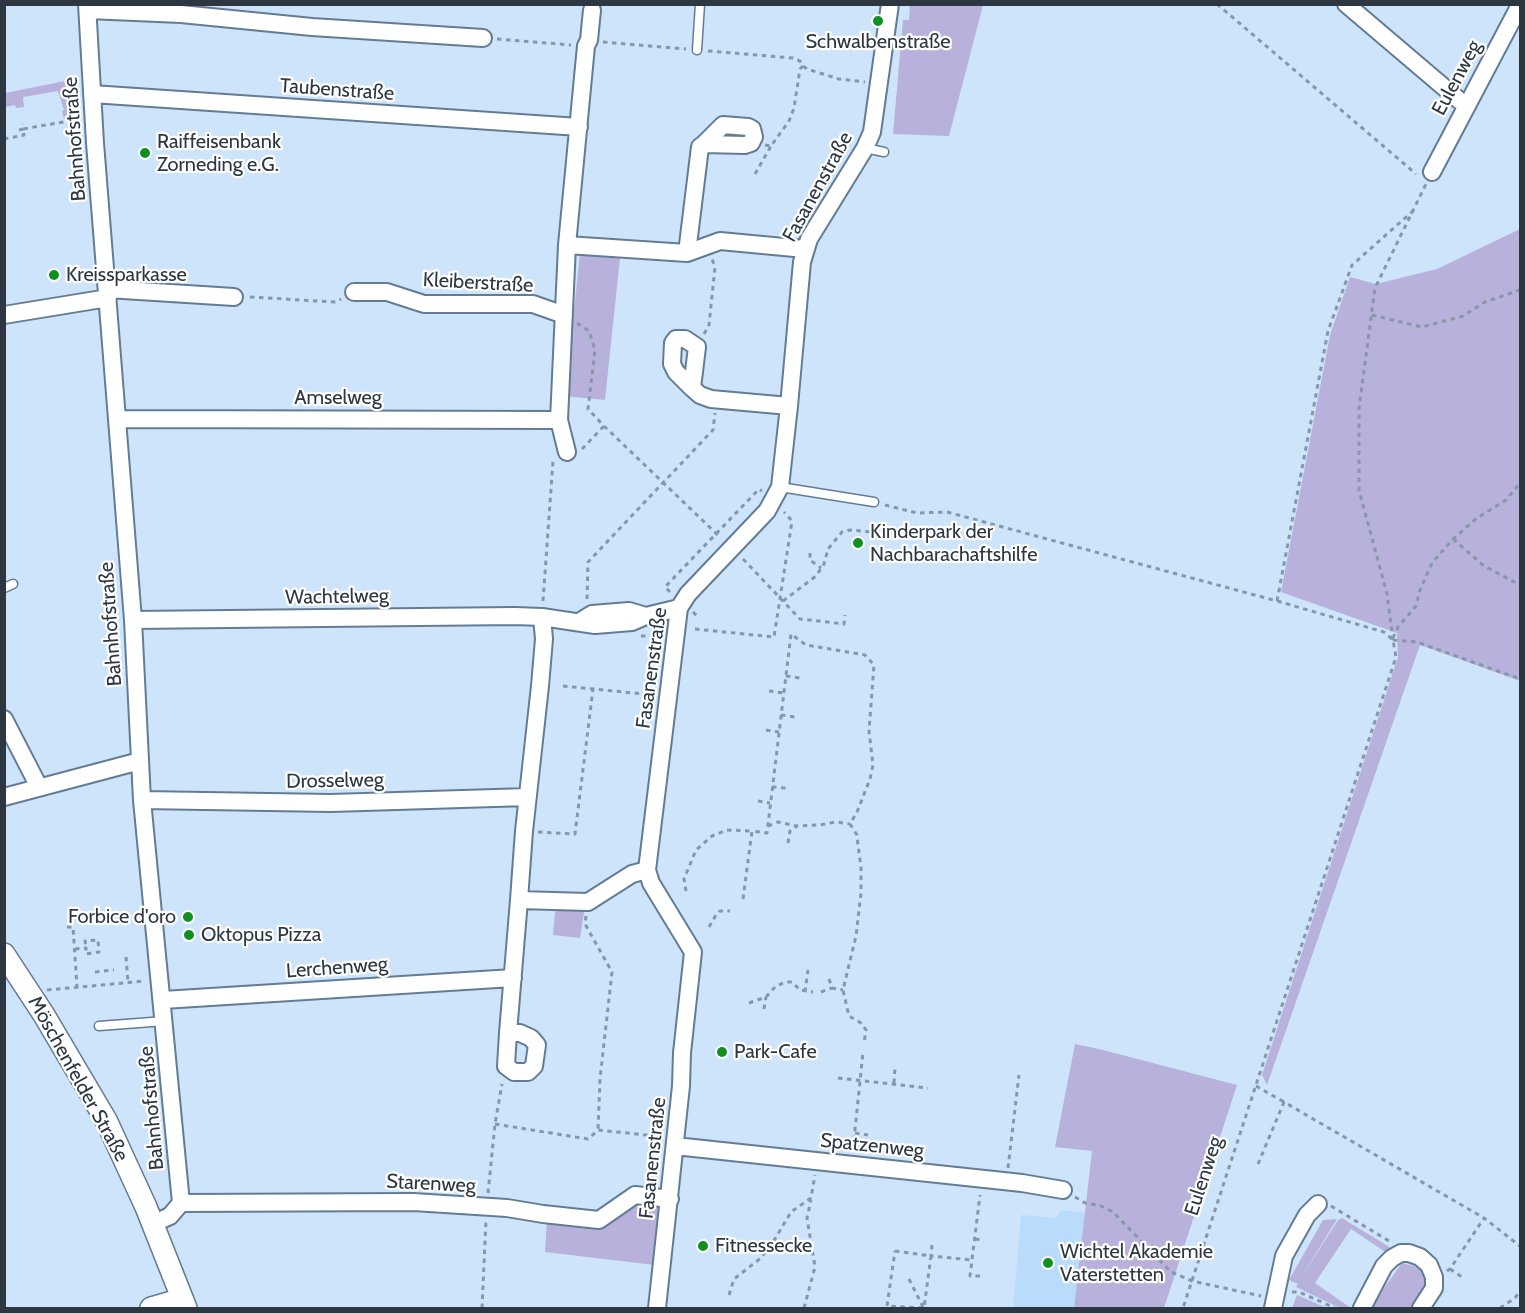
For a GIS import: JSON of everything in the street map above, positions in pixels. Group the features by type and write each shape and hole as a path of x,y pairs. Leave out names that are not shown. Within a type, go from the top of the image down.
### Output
{"street":[{"name":"Fasanenstraße","path":"657,1308 670,1199 693,952 651,883 647,870 680,605 773,503 780,487 802,262 809,238 866,148 874,120 890,4"},
{"path":"1346,4 1466,106"},
{"name":"Eulenweg","path":"1430,177 1521,5"},
{"path":"87,7 312,27 483,38"},
{"name":"Bahnhofstraße","path":"87,7 93,116 133,620 142,800 181,1203"},
{"path":"561,453 559,420 567,245 592,10"},
{"name":"Taubenstraße","path":"92,94 579,127"},
{"path":"687,252 700,147 704,144"},
{"path":"567,245 687,252 720,241 805,249"},
{"name":"Kleiberstraße","path":"354,292 387,292 424,304 534,304 564,315"},
{"path":"4,315 107,293 234,297"},
{"path":"692,388 697,347 685,339 676,339 673,344 672,364 676,372 692,388 700,395 716,399 789,406"},
{"name":"Amselweg","path":"117,418 559,420"},
{"name":"Wachtelweg","path":"133,620 515,616 542,617 595,625 633,622 680,605"},
{"path":"508,1033 520,1033 531,1038 537,1045 534,1066 528,1072 514,1072 506,1066 508,1033 524,831 544,639 542,617"},
{"path":"4,719 39,787"},
{"path":"4,797 140,761"},
{"name":"Drosselweg","path":"142,800 330,803 528,797"},
{"path":"519,900 588,902 632,874 647,870"},
{"name":"Möschenfelder Straße","path":"4,954 83,1079 106,1120 149,1216 184,1304"},
{"name":"Lerchenweg","path":"163,1000 513,978"},
{"name":"Spatzenweg","path":"675,1146 982,1179 1063,1190"},
{"name":"Starenweg","path":"181,1203 413,1202 507,1208 599,1220 634,1195 670,1199"},
{"path":"149,1216 170,1216 181,1203"},
{"path":"1274,1304 1284,1256 1307,1215 1318,1204"},
{"path":"1362,1308 1384,1266 1401,1253 1420,1257 1429,1265 1434,1277 1434,1288 1420,1308"},
{"path":"152,1308 184,1304"}],"lane":[{"path":"697,51 700,4"},
{"path":"866,148 884,152"},
{"path":"780,487 874,502"},
{"path":"99,1026 165,1021"}],"path":[{"path":"1217,4 1430,177"},
{"path":"483,38 792,58 800,60 803,66 839,79 880,83"},
{"path":"784,129 794,108 798,78 803,66"},
{"path":"21,130 93,116"},
{"path":"5,138 24,135 21,130 22,124"},
{"path":"755,174 771,146"},
{"name":"Eulenweg","path":"1183,1308 1396,657 1387,594 1359,490 1359,408 1375,288 1430,177"},
{"path":"1277,601 1328,331 1352,265 1414,210"},
{"path":"697,347 709,325 715,267 706,247"},
{"path":"1372,315 1422,327 1463,316 1485,302 1521,290"},
{"path":"234,297 335,302 354,292"},
{"path":"564,315 589,331 596,350 588,409 604,426"},
{"path":"587,599 588,562 713,430 716,399"},
{"path":"542,617 561,453"},
{"path":"1393,640 1398,627 1416,606 1420,590 1432,563 1453,539 1478,518 1506,500 1521,483"},
{"path":"695,629 774,637 792,521 759,489 665,587 680,605 698,617"},
{"path":"874,502 917,513 947,512 1277,601 1384,632 1393,640 1417,642 1521,679"},
{"path":"783,601 816,576 828,549 842,532 850,530 872,532"},
{"path":"1453,539 1484,567 1521,585"},
{"path":"810,554 810,560 821,568"},
{"path":"686,891 684,879 696,850 712,836 727,830 767,833 791,634 806,645 865,655 874,664 869,731 873,765 870,779 850,824"},
{"path":"786,676 800,678"},
{"path":"563,686 668,697"},
{"path":"524,831 575,834 593,688"},
{"path":"769,691 784,693"},
{"path":"782,716 795,717"},
{"path":"766,730 779,732"},
{"path":"772,788 786,788"},
{"path":"758,801 770,803"},
{"path":"768,826 778,822 797,826 836,822 850,824 857,835 861,893 855,936 843,990 849,1016 861,1023 866,1030 864,1043"},
{"path":"788,843 790,831 797,826"},
{"path":"743,898 752,831"},
{"path":"495,1124 588,1139 598,1130 600,1079 612,972 585,924 588,902"},
{"path":"710,927 720,911 730,911"},
{"path":"67,927 73,927 77,987"},
{"path":"85,940 98,940 99,952 86,954 86,948 85,940"},
{"path":"75,949 86,948"},
{"path":"126,957 127,988"},
{"path":"95,972 114,970"},
{"path":"806,992 808,970"},
{"path":"829,979 832,988"},
{"path":"39,991 151,981"},
{"path":"749,1003 766,997 776,986 786,982 792,982 800,990 813,992"},
{"path":"91,986 91,991"},
{"path":"821,992 832,988 843,990"},
{"path":"764,1009 766,997"},
{"path":"851,1165 863,1052"},
{"path":"482,1308 486,1208 495,1124 506,1066"},
{"path":"894,1083 896,1068"},
{"path":"1007,1182 1019,1075"},
{"path":"838,1078 928,1088"},
{"path":"1256,1086 1484,1218 1521,1245"},
{"path":"1258,1164 1284,1102"},
{"path":"598,1130 656,1136 659,1125"},
{"path":"855,1133 868,1135"},
{"path":"804,1308 815,1267 807,1218 816,1161"},
{"path":"980,1276 970,1276 982,1179"},
{"path":"729,1295 734,1279 761,1258 791,1212 811,1198"},
{"path":"1087,1204 1099,1205 1113,1212 1171,1272 1192,1281 1274,1304 1294,1290 1335,1308"},
{"path":"1318,1204 1332,1206 1394,1244 1401,1253"},
{"path":"1462,1277 1450,1269 1484,1218"},
{"path":"975,1239 983,1240"},
{"path":"924,1308 933,1245"},
{"path":"924,1308 887,1306 895,1251 972,1260"},
{"path":"909,1279 924,1308"},
{"path":"1500,1308 1521,1291"}],"shaded area":[{"path":"910,5 983,5 949,136 893,134 903,20 909,20"},
{"path":"65,81 69,118 64,119 62,111 64,110 58,91 23,97 24,107 16,108 15,105 5,107 5,93"},
{"path":"1520,229 1520,681 1420,645 1267,1085 1262,1075 1398,657 1397,633 1281,592 1330,335 1350,277 1376,284 1437,269"},
{"path":"580,254 620,258 605,400 565,396"},
{"path":"560,906 585,906 580,938 553,935 555,912"},
{"path":"1075,1044 1237,1085 1164,1308 1074,1308 1092,1151 1055,1147"},
{"path":"634,1200 662,1204 655,1265 545,1252 547,1221 601,1226"},
{"name":"Wichtel Akademie Vaterstetten","path":"1061,1210 1085,1213 1074,1308 1013,1308 1021,1215 1056,1218"},
{"path":"1342,1218 1391,1248 1387,1253 1351,1229 1315,1283 1351,1308 1340,1308 1296,1287 1298,1284 1289,1280 1323,1220 1337,1219 1301,1278 1338,1220"},
{"path":"1402,1263 1417,1267 1425,1275 1428,1286 1414,1308 1372,1308 1374,1302"},
{"path":"1297,1295 1327,1308 1292,1308"}],"place":[{"name":"Schwalbenstraße","path":"878,21"},
{"name":"Raiffeisenbank Zorneding e.G.","path":"145,153"},
{"name":"Kreissparkasse","path":"54,275"},
{"name":"Kinderpark der Nachbarachaftshilfe","path":"858,543"},
{"name":"Forbice d'oro","path":"188,917"},
{"name":"Oktopus Pizza","path":"189,935"},
{"name":"Park-Cafe","path":"722,1052"},
{"name":"Fitnessecke","path":"703,1246"},
{"name":"Wichtel Akademie Vaterstetten","path":"1048,1263"}]}
